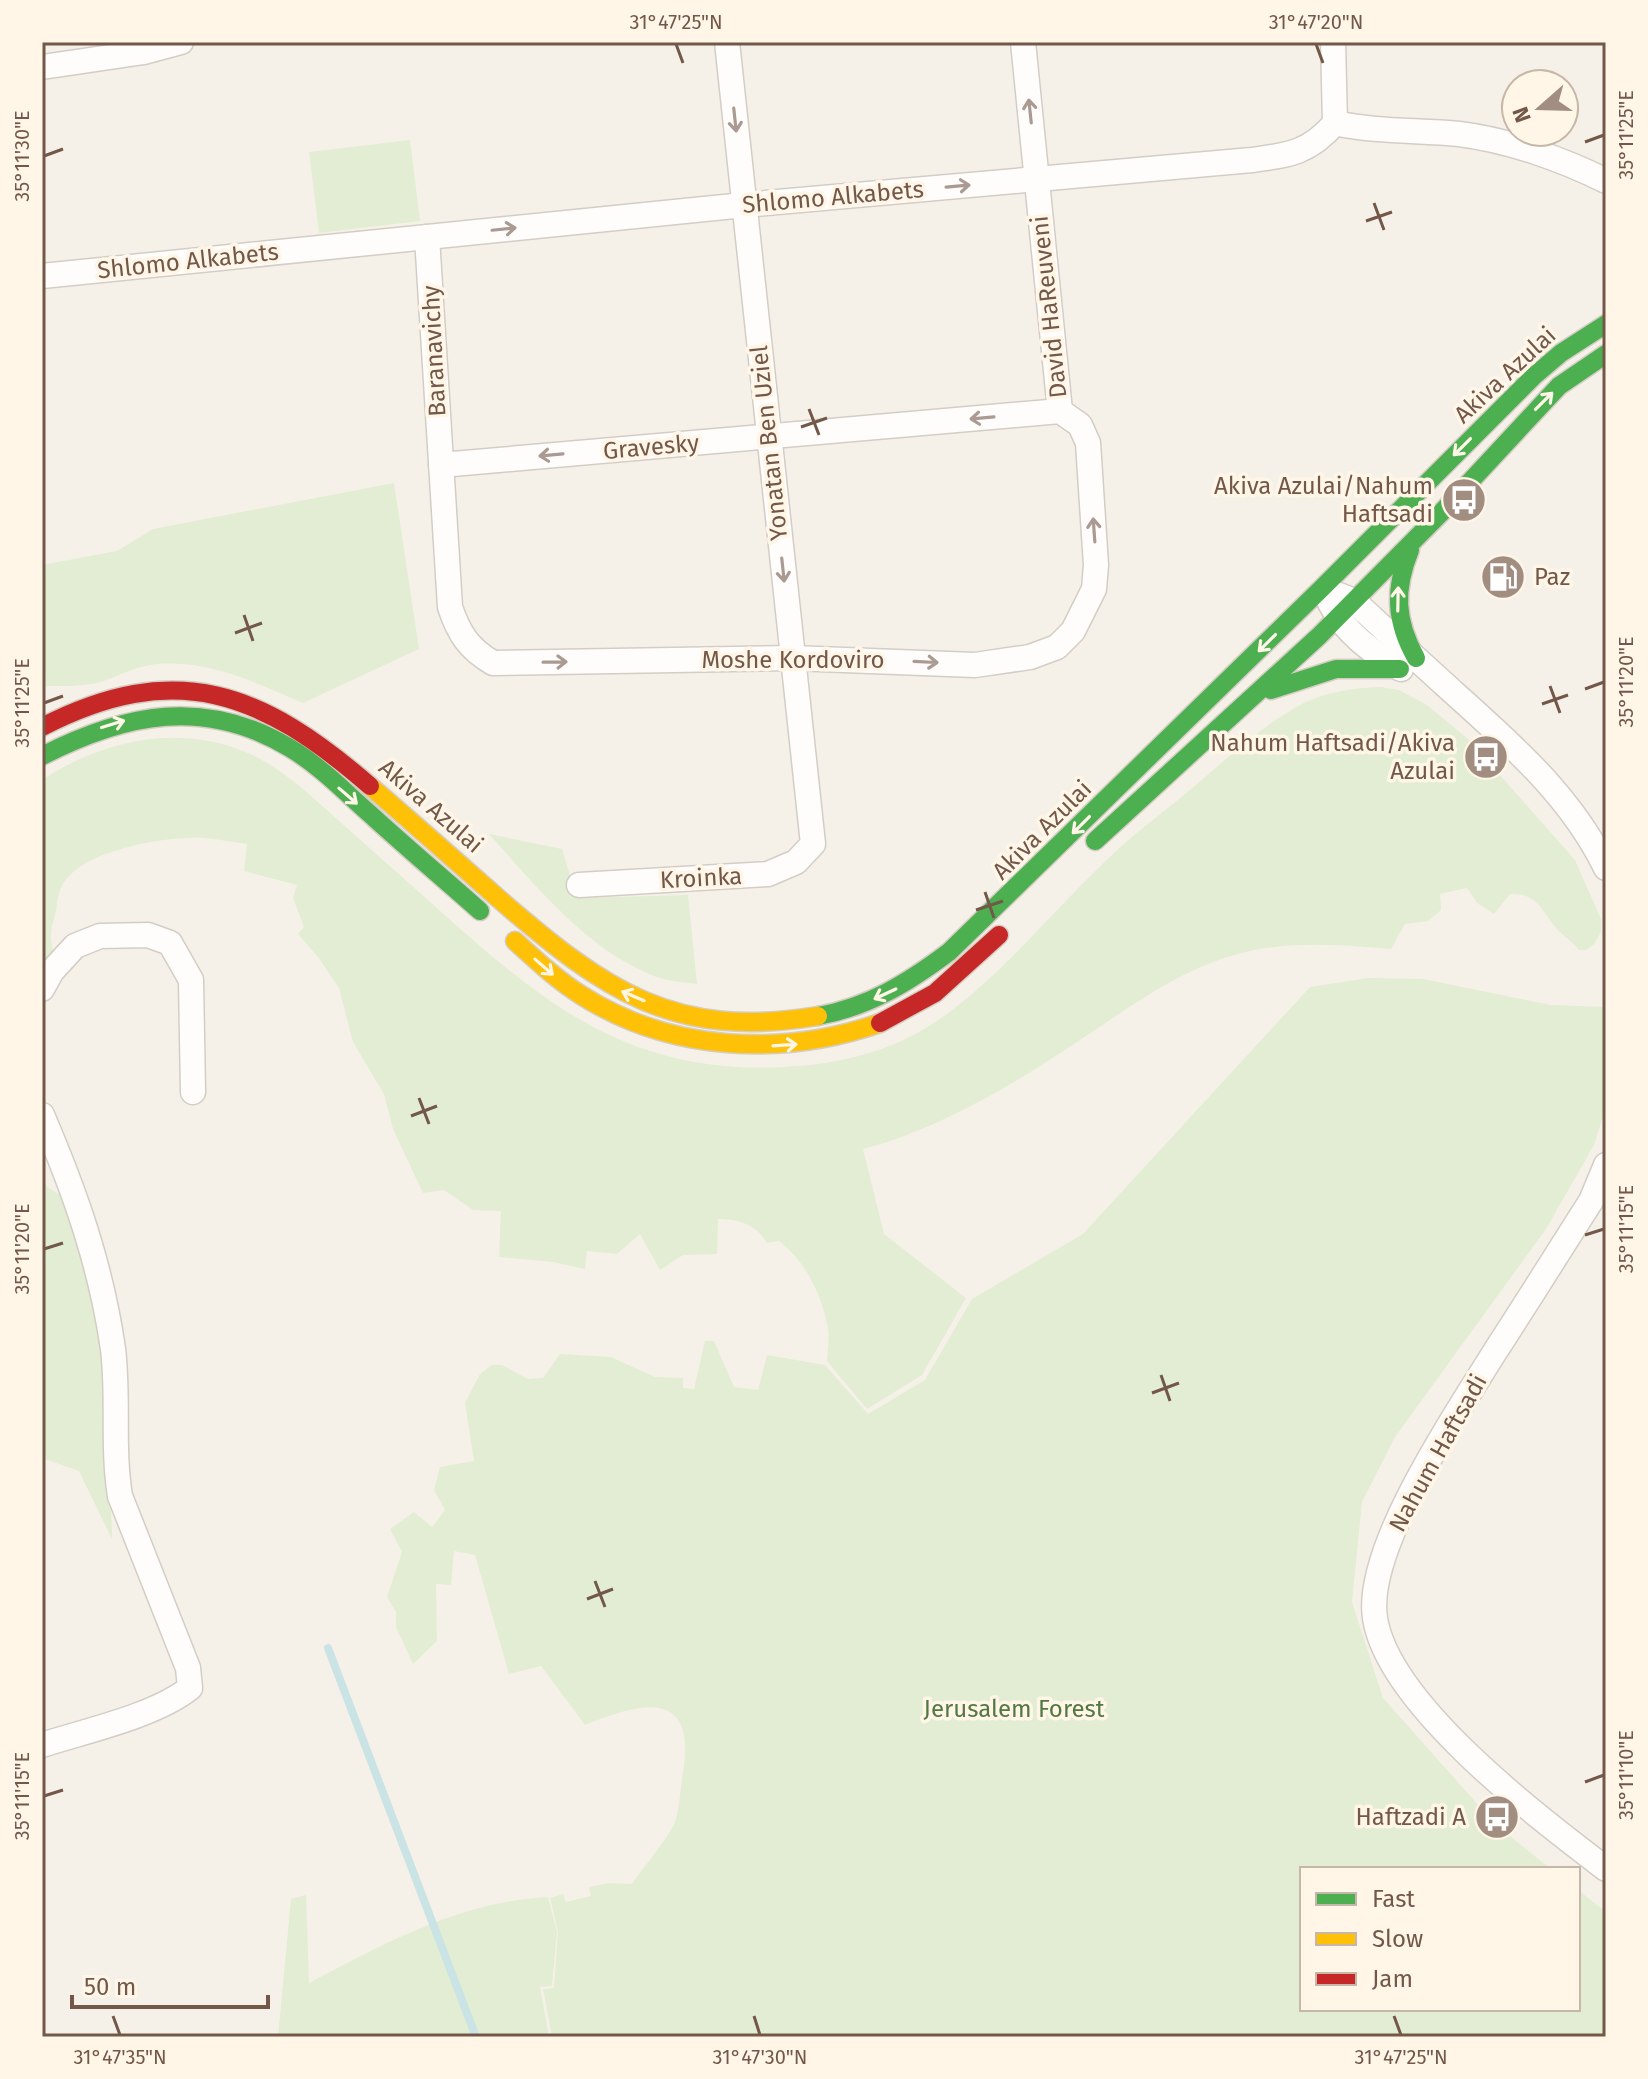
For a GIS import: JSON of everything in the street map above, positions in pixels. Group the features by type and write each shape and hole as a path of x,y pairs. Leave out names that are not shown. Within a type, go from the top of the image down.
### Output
{"street":[{"path":"42,67 181,42"},
{"name":"Yonatan Ben Uziel","path":"727,42 813,844"},
{"name":"David HaReuveni","path":"1023,42 1060,411 1080,425 1088,443 1096,565 1094,589 1087,606"},
{"path":"1333,42 1335,123 1379,130 1460,135 1533,151 1606,181"},
{"name":"Shlomo Alkabets","path":"42,276 744,205 1288,155 1314,144 1335,123"},
{"name":"Baranavichy","path":"427,237 441,465"},
{"name":"Akiva Azulai","path":"42,727 84,708 140,692 171,689 243,701 310,736 557,949 592,976 629,996 667,1010 754,1022 793,1020 854,1007 889,993 949,952 1534,376 1561,353 1606,324"},
{"name":"Akiva Azulai","path":"1083,852 1346,610 1559,386 1606,354"},
{"name":"Gravesky","path":"441,465 1060,411"},
{"name":"Moshe Kordoviro","path":"441,465 450,607 467,645 493,663 792,658 975,665 1000,663 1057,647 1073,631 1087,606"},
{"path":"1408,663 1396,603 1400,576 1415,540"},
{"path":"1322,588 1346,610 1375,653 1408,663 1455,693 1508,741 1550,783 1575,816 1606,868"},
{"path":"1253,696 1336,669 1408,663"},
{"name":"Akiva Azulai","path":"42,756 73,738 142,716 170,714 201,717 235,723 264,734 291,749 323,774 556,977 589,1001 625,1018 708,1043 752,1047 790,1045 825,1040 862,1029 925,1000 955,977 1008,926"},
{"name":"Kroinka","path":"579,885 768,874 796,862 813,844"},
{"path":"42,989 52,971 75,946 83,942 100,936 148,935 170,943 191,980 193,1092"},
{"path":"42,1115 74,1189 98,1266 113,1347 115,1466 120,1496 188,1668 190,1688 176,1699 153,1709 42,1745"},
{"name":"Nahum Haftsadi","path":"1606,1165 1591,1201 1439,1442 1411,1496 1391,1536 1376,1588 1375,1618 1391,1663 1429,1711 1519,1802 1606,1869"}],"green space":[{"path":"410,140 420,221 319,233 309,152"},
{"path":"394,483 419,649 303,703 228,673 170,663 136,668 90,684 42,686 42,565 117,551 153,529"},
{"path":"1381,687 1399,690 1427,705 1468,739 1575,860 1601,919 1601,932 1594,944 1586,950 1579,950 1540,906 1528,897 1510,894 1494,914 1477,903 1467,888 1440,894 1441,910 1428,921 1405,924 1391,949 1292,945 1253,950 1213,962 1154,992 976,1104 920,1130 863,1149 884,1234 966,1298 922,1375 867,1409 827,1361 827,1323 820,1299 803,1267 779,1241 767,1243 758,1231 746,1224 718,1219 717,1254 683,1255 660,1270 640,1234 617,1254 587,1251 585,1269 553,1262 499,1257 501,1211 473,1210 444,1190 423,1193 393,1129 384,1094 353,1042 339,988 298,934 304,927 293,898 297,885 244,871 247,844 204,838 168,840 126,848 86,863 72,874 61,889 51,932 54,953 42,964 42,780 89,755 114,747 165,738 191,739 243,751 266,762 301,787 477,944 554,1003 593,1027 635,1046 680,1059 729,1066 784,1067 847,1059 907,1038 967,998 1122,845 1279,718 1324,695"},
{"path":"489,834 562,849 577,898 688,895 697,984 654,976 606,950 564,915"},
{"name":"Jerusalem Forest","path":"1368,978 1423,979 1551,1005 1606,1007 1606,1107 1594,1145 1546,1229 1395,1437 1362,1502 1352,1602 1383,1698 1496,1825 1548,1867 1300,1867 1300,2011 1580,2011 1580,1892 1606,1912 1606,2037 552,2037 543,1989 554,1988 558,1932 550,1898 563,1894 566,1902 591,1896 589,1887 610,1883 632,1884 675,1822 685,1745 681,1726 673,1714 660,1708 644,1707 626,1711 585,1725 541,1666 509,1674 475,1555 454,1551 451,1585 436,1584 437,1641 413,1664 396,1627 396,1612 387,1597 402,1552 390,1529 414,1512 432,1527 445,1510 434,1490 440,1467 474,1461 465,1403 480,1374 492,1365 502,1365 528,1379 543,1378 560,1354 611,1357 655,1377 683,1378 683,1388 694,1389 705,1341 714,1341 734,1387 758,1390 767,1355 825,1365 868,1414 925,1380 972,1299 1083,1234 1310,987"},
{"path":"42,1178 47,1187 70,1201 89,1272 107,1376 112,1539 79,1471 42,1458"},
{"path":"306,1895 309,1983 395,1940 454,1916 515,1900 548,1897 557,1932 552,1986 540,1987 549,2037 278,2037 291,1899"}],"waterway":[{"path":"328,1648 476,2037"}],"traffic: fast":[{"path":"818,1016 888,992 949,952 1534,376 1561,353 1606,324"},
{"path":"1095,841 1319,636 1440,514 1559,386 1606,354"},
{"path":"1410,550 1401,578 1399,605 1404,631 1416,658"},
{"path":"1271,690 1336,669 1400,669"},
{"path":"42,756 104,729 166,717 196,717 227,722 258,732 290,748 322,771 480,911"}],"traffic: slow":[{"path":"370,786 537,931 608,982 644,1001 681,1014 722,1021 767,1022 818,1016"},
{"path":"515,941 581,995 615,1014 689,1038 766,1044 843,1034 880,1023"}],"traffic: jam":[{"path":"42,727 90,706 135,694 176,691 216,695 254,708 292,727 370,786"},
{"path":"880,1023 935,993 999,935"}],"place":[{"name":"Akiva Azulai/Nahum Haftsadi","path":"1464,500"},
{"name":"Paz","path":"1503,577"},
{"name":"Nahum Haftsadi/Akiva Azulai","path":"1486,757"},
{"name":"Haftzadi A","path":"1497,1817"}]}
